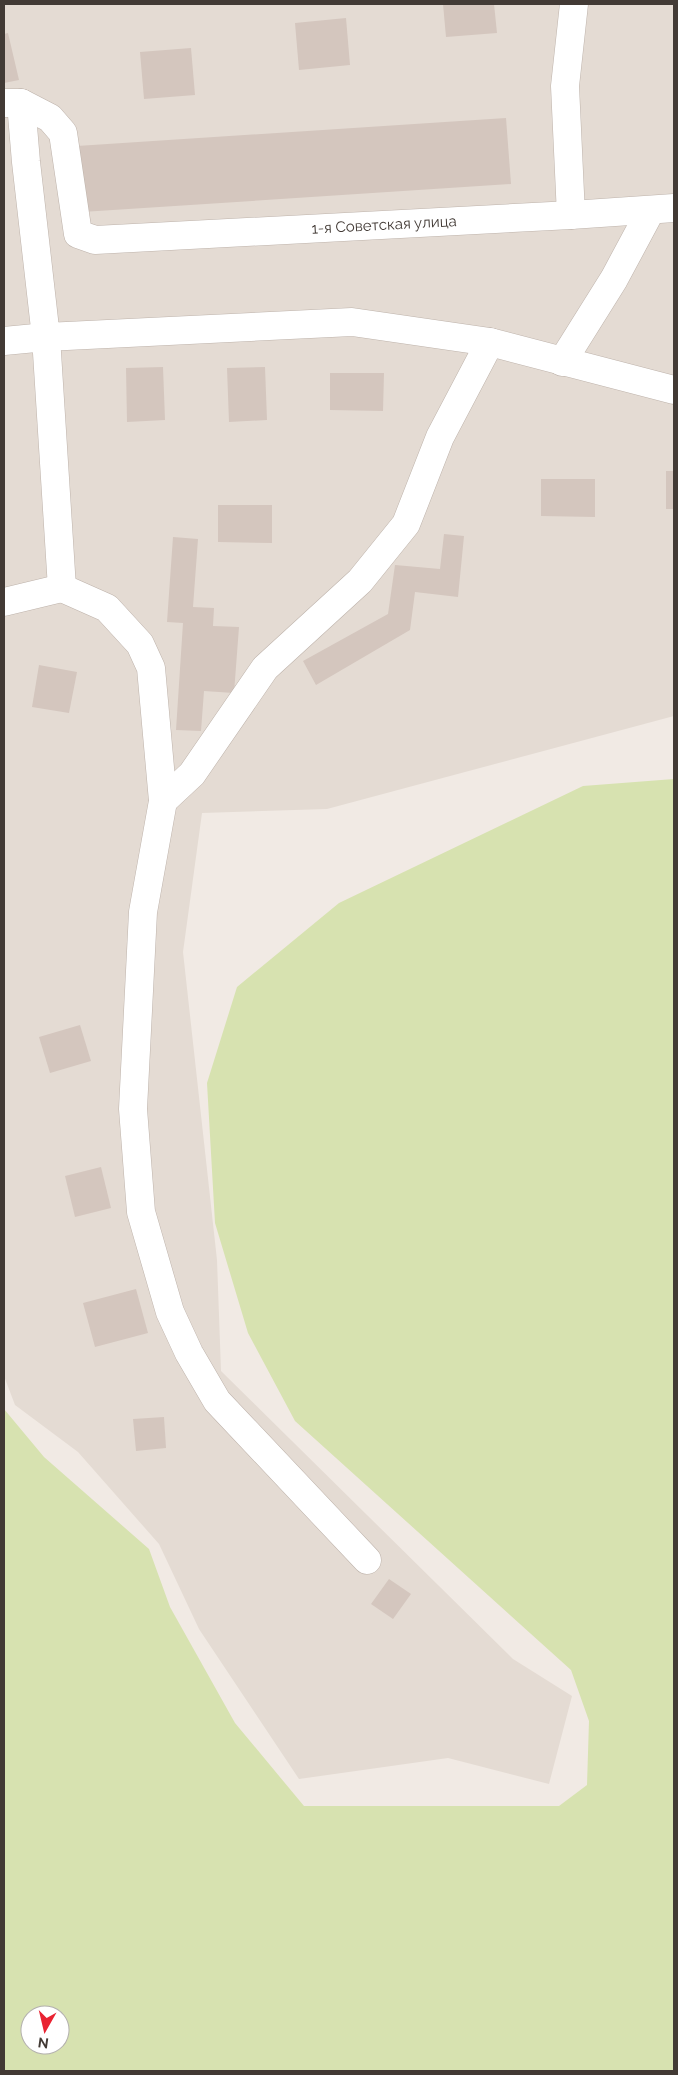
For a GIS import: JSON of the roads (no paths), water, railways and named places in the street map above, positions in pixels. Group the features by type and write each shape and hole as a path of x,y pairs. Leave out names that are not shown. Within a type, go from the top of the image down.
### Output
{"street":[{"path":"571,215 564,86 574,4"},
{"path":"12,103 46,337 62,588"},
{"name":"1-я Советская улица","path":"12,103 50,118 63,133 78,234 95,240 662,209"},
{"path":"562,362 614,279 662,209"},
{"path":"4,341 46,337 352,322 490,342 674,390"},
{"path":"163,802 192,774 265,668 360,581 406,524 440,437 490,342"},
{"path":"4,602 62,588 107,608 140,644 151,668 163,802 142,912 133,1109 141,1212 170,1312 189,1353 217,1402 367,1560"}]}
